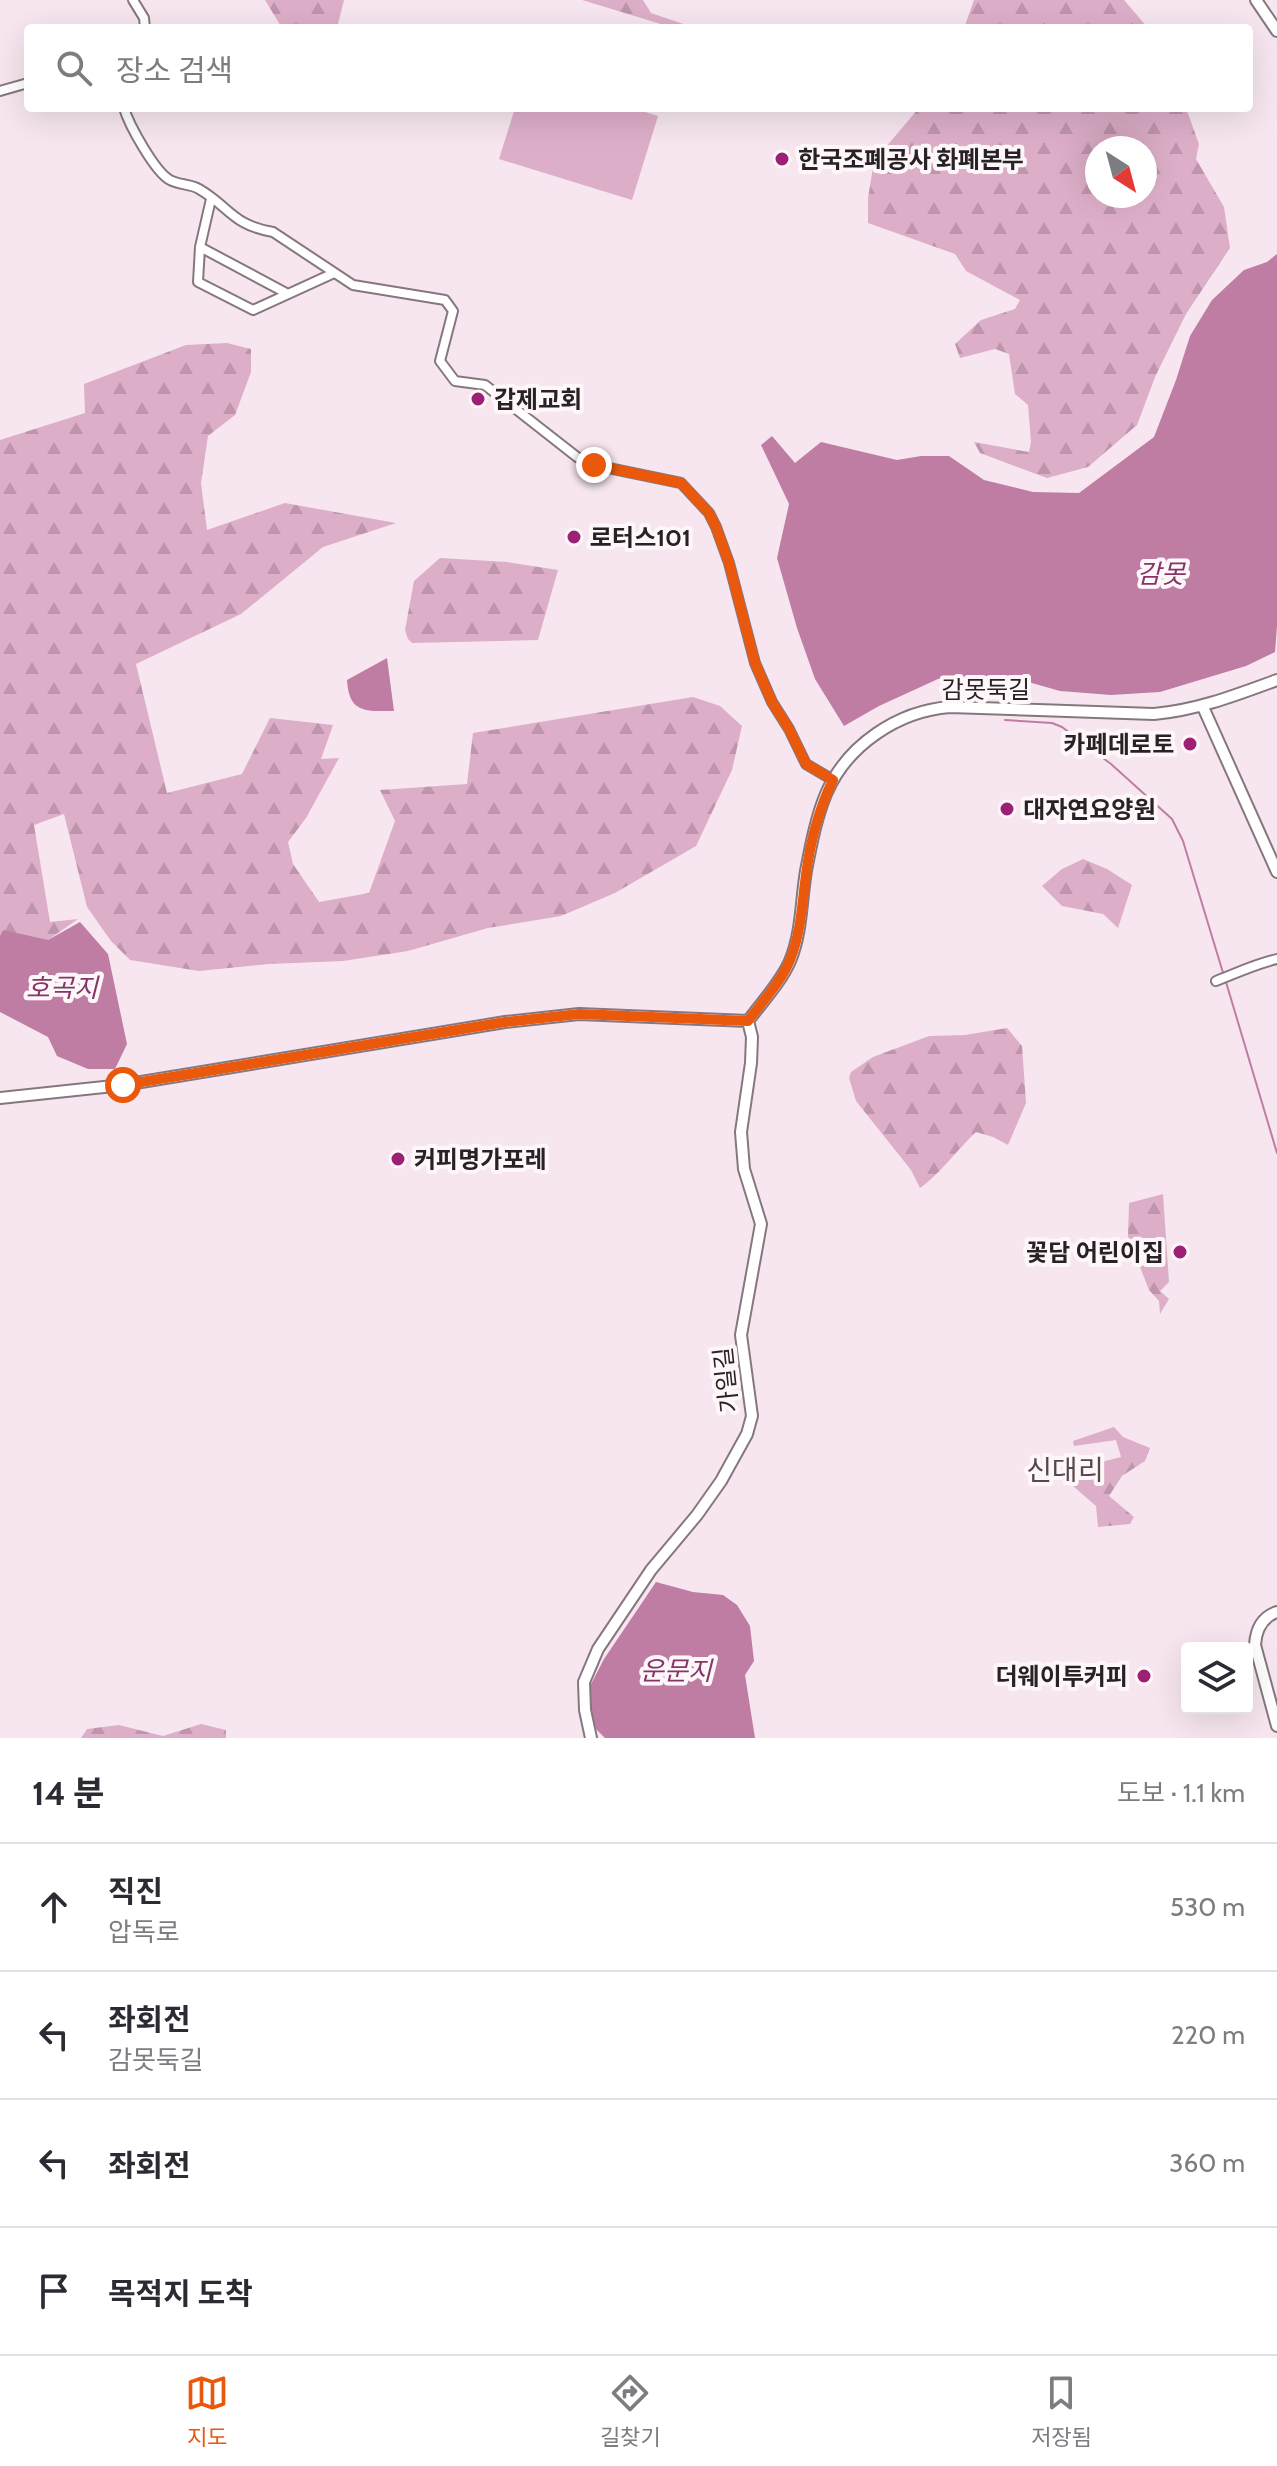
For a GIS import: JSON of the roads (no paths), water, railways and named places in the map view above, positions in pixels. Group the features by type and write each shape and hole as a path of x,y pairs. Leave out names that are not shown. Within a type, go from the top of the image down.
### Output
{"street":[{"path":"133,0 145,24"},
{"path":"1256,0 1277,31"},
{"path":"0,91 24,84"},
{"path":"125,112 129,124 157,169 170,180 198,188 238,221 273,232 353,285 445,300 453,311 440,361 455,381 485,385 577,457 594,465 681,483 709,513 716,527 729,563 755,663 772,702 806,764 833,780"},
{"path":"211,199 200,247 198,282 253,310 334,273"},
{"path":"200,247 288,294"},
{"name":"감못둑길","path":"748,1021 790,962 800,929 806,872 817,824 833,780 853,754 880,730 917,712 950,707 1154,714 1203,707 1277,680"},
{"path":"1203,707 1277,872"},
{"path":"1216,981 1255,964 1277,959"},
{"path":"0,1098 123,1085 520,1020 579,1014 748,1021"},
{"name":"가일길","path":"591,1738 585,1710 584,1682 598,1649 651,1570 721,1481 747,1434 752,1416 741,1335 761,1224 744,1169 741,1132 751,1063 752,1037 748,1021"},
{"path":"1277,1612 1269,1614 1260,1624 1255,1645 1277,1726"}],"water":[{"name":"감못","path":"1277,254 1275,652 1246,666 1160,692 1111,695 1060,691 1004,675 938,679 844,726 815,679 797,628 777,558 789,504 761,445 772,436 795,463 821,442 897,460 949,456 984,480 1033,492 1079,493 1154,437 1190,336 1212,300 1244,270 1267,262"},
{"path":"387,658 394,711 367,710 355,705 348,691 347,680"},
{"name":"호곡지","path":"80,922 108,954 127,1044 115,1069 88,1069 57,1056 48,1037 0,1012 0,936 3,930 48,940"},
{"name":"운문지","path":"656,1582 693,1592 723,1595 737,1605 750,1626 754,1661 745,1675 755,1738 605,1738 596,1729 591,1712 590,1686 604,1659"}],"waterway":[{"path":"978,677 981,693"},
{"path":"1005,720 1052,723 1062,727 1111,764 1172,819 1183,841 1224,976"},
{"path":"1226,982 1277,1153"}],"place":[{"name":"한국조폐공사 화폐본부","path":"782,159"},
{"name":"갑제교회","path":"478,399"},
{"name":"로터스101","path":"574,537"},
{"name":"카페데로토","path":"1190,744"},
{"name":"대자연요양원","path":"1007,809"},
{"name":"커피명가포레","path":"398,1159"},
{"name":"꽃담 어린이집","path":"1180,1252"},
{"name":"더웨이투커피","path":"1144,1676"}],"district":[{"name":"신대리","path":"1065,1470"}]}
